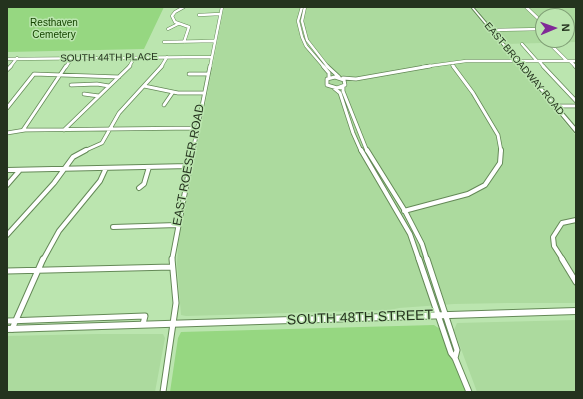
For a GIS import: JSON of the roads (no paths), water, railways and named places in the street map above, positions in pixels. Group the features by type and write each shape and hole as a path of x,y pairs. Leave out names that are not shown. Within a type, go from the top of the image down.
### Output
{"main road":[{"name":"EAST BROADWAY ROAD","path":"472,7 576,131"},
{"name":"SOUTH 48TH STREET","path":"9,329 576,311"}],"street":[{"path":"184,7 175,12 172,16 173,20 178,24 189,26 184,42"},
{"name":"EAST ROESER ROAD","path":"163,392 174,324 176,299 172,267 173,250 203,93 222,7"},
{"path":"302,7 298,21 302,37 306,46 329,73 329,78 326,80 326,84 339,92 353,133 363,155 399,213 416,248 437,316 451,353 455,358 470,392"},
{"path":"305,7 302,21 307,40 333,73 343,78 356,79 451,63 576,60"},
{"path":"526,7 535,15"},
{"path":"199,15 220,14"},
{"path":"168,29 178,24"},
{"path":"492,30 535,29"},
{"path":"164,42 214,41"},
{"path":"522,44 576,101"},
{"path":"554,48 576,67"},
{"path":"7,235 54,183 73,157 102,143 119,113 163,65 167,57"},
{"name":"SOUTH 44TH PLACE","path":"7,59 211,57"},
{"path":"7,70 17,58"},
{"path":"64,130 130,66 134,58"},
{"path":"23,130 71,59"},
{"path":"399,213 456,198 477,190 494,174 500,163 502,148 498,135 472,92 451,63"},
{"path":"7,108 34,74 59,76 102,75 119,77"},
{"path":"189,74 207,74"},
{"path":"329,78 339,77"},
{"path":"343,78 345,85 343,91 360,138 372,162 405,211 422,244 457,350 455,358"},
{"path":"334,88 345,85 356,79"},
{"path":"71,85 97,84 109,86"},
{"path":"144,86 173,92 203,93"},
{"path":"164,105 173,92"},
{"path":"84,94 100,96"},
{"path":"342,101 348,113 352,116"},
{"path":"555,106 576,106"},
{"path":"7,133 23,130 197,128"},
{"path":"7,170 189,166"},
{"path":"139,188 144,184 149,167"},
{"path":"9,329 15,320 48,249 59,231 100,181 106,168"},
{"path":"7,185 20,170"},
{"path":"576,220 562,223 552,237 554,246 576,282"},
{"path":"113,227 177,225"},
{"path":"7,271 172,267"},
{"path":"7,320 146,316 143,324"}],"park label":[{"name":"Resthaven Cemetery","path":"54,28"}]}
